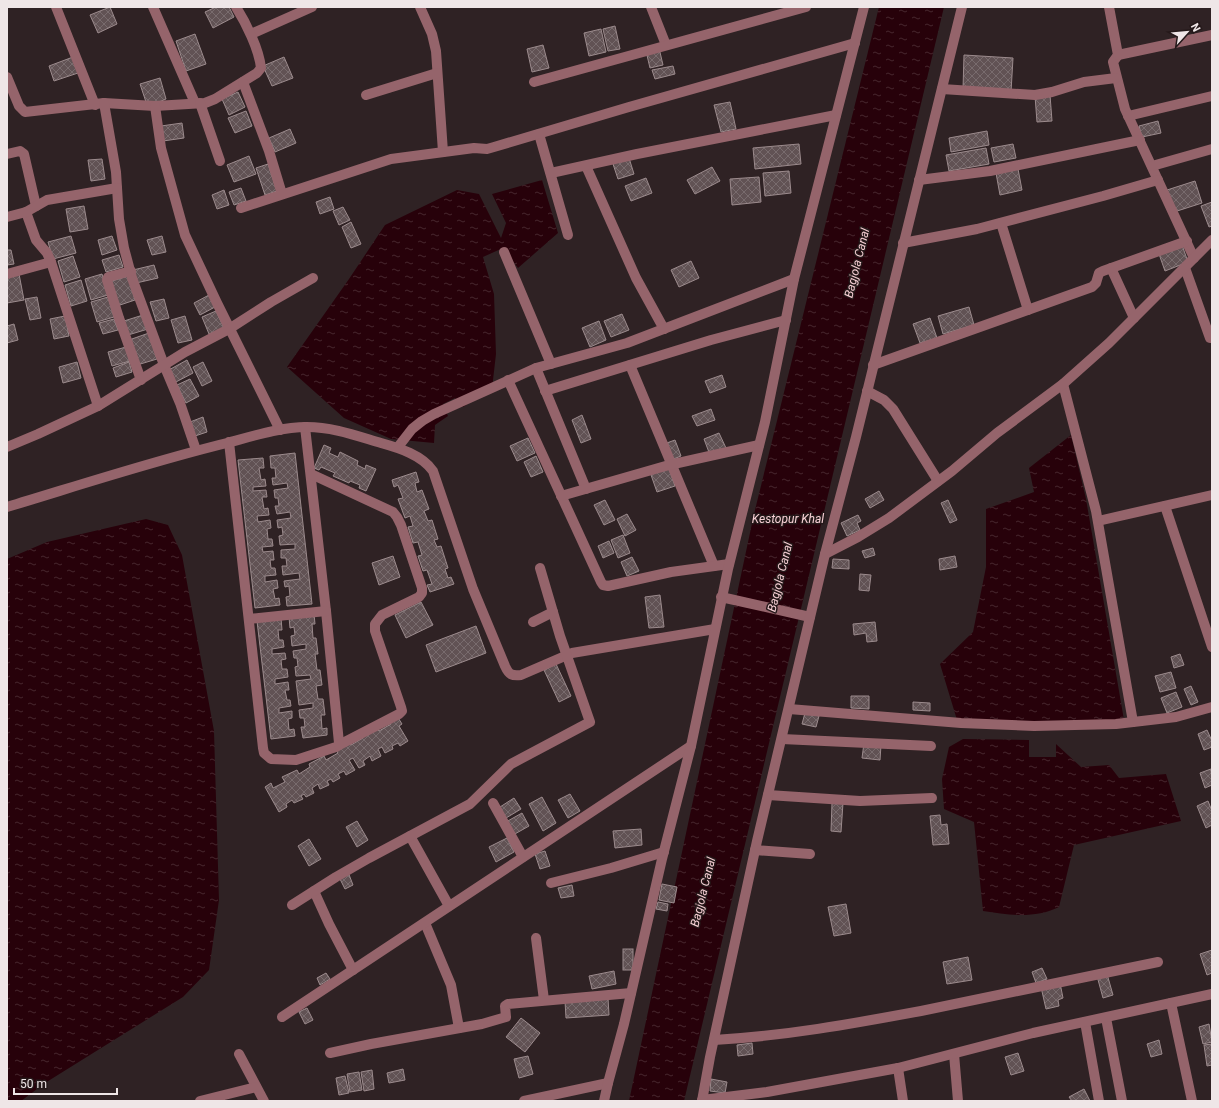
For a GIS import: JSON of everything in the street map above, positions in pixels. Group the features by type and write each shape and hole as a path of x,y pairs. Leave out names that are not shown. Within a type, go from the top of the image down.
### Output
{"street":[{"path":"56,7 99,104 116,172 119,219 130,271 164,365 180,403 196,450"},
{"path":"153,7 197,103 220,161"},
{"path":"7,77 19,106 25,112 99,104 155,106 205,103 215,99 243,82 257,73 261,68 251,34 236,7"},
{"path":"251,34 312,7"},
{"path":"420,7 432,34 436,50 442,152"},
{"path":"651,7 666,45"},
{"path":"534,82 806,7"},
{"path":"604,1101 691,746 721,597 759,445 794,279 864,7"},
{"path":"962,7 810,617 755,850 702,1100 768,1092 898,1068 1033,1033 1212,994"},
{"path":"1109,7 1118,55"},
{"path":"1194,258 1128,116 1116,78 1113,62 1118,55 1212,35"},
{"path":"241,208 391,159 474,148 487,149 855,43"},
{"path":"366,95 437,73"},
{"path":"942,89 1035,95 1052,92 1084,82 1116,78"},
{"path":"243,82 269,151 282,194"},
{"path":"1128,116 1212,96"},
{"path":"155,106 161,148 182,225 229,329 280,430"},
{"path":"551,174 637,154 836,115"},
{"path":"539,134 568,234"},
{"path":"919,180 990,171 1140,140"},
{"path":"1152,166 1212,149"},
{"path":"7,154 20,151 24,154 36,206"},
{"path":"586,166 636,278 664,329"},
{"path":"903,243 977,229 1158,180"},
{"path":"7,217 26,212 47,200 117,188"},
{"path":"26,212 36,240 47,254 51,262 98,406"},
{"path":"1001,223 1028,310"},
{"path":"825,554 858,537 889,518 938,481 997,433 1063,384 1109,343 1212,240"},
{"path":"873,365 1092,287 1096,283 1099,273 1187,241"},
{"path":"504,252 551,364"},
{"path":"7,274 51,262"},
{"path":"1111,268 1134,318"},
{"path":"1185,268 1210,338"},
{"path":"130,271 108,277 107,280 141,380"},
{"path":"7,447 98,406 164,365 229,329 271,302 313,278"},
{"path":"398,447 412,429 422,421 536,368 627,343 794,279"},
{"path":"545,391 711,340 786,320"},
{"path":"630,365 714,566"},
{"path":"536,368 586,489"},
{"path":"508,380 603,585 608,586 671,572 729,564"},
{"path":"1063,384 1098,521 1133,722"},
{"path":"867,391 884,400 893,409 938,481"},
{"path":"305,427 326,611 338,745"},
{"path":"7,507 196,450 280,430 320,427 398,447 429,465 433,471 472,589 508,673 514,676 521,675 567,654 714,629"},
{"path":"229,442 260,723 264,753 271,759 293,760 338,745 399,714 402,711 375,631 375,624 382,615 419,597 422,593 422,588 397,516 392,512 311,474"},
{"path":"561,496 671,464 759,445"},
{"path":"1098,521 1212,495"},
{"path":"1165,506 1212,647"},
{"path":"292,905 336,877 470,804 511,764 590,722 553,612 540,568"},
{"path":"721,597 810,617"},
{"path":"249,619 326,611"},
{"path":"534,622 553,612"},
{"path":"789,709 961,723 1034,726 1116,724 1176,717 1212,707"},
{"path":"782,739 931,746"},
{"path":"282,1017 691,746"},
{"path":"768,795 860,801 932,798"},
{"path":"493,803 523,857"},
{"path":"410,836 449,906"},
{"path":"755,850 810,854"},
{"path":"551,883 612,868 664,852"},
{"path":"314,891 353,970"},
{"path":"424,923 451,985 459,1028"},
{"path":"536,938 544,1000"},
{"path":"714,1040 802,1032 840,1026 967,1002 1158,962"},
{"path":"330,1053 482,1024 504,1018 506,1015 506,1005 544,1000 631,993"},
{"path":"1170,1003 1192,1101"},
{"path":"1106,1018 1122,1101"},
{"path":"1086,1022 1099,1101"},
{"path":"239,1054 264,1101"},
{"path":"954,1054 958,1101"},
{"path":"898,1068 903,1101"},
{"path":"524,1101 608,1083"},
{"path":"200,1101 256,1087"}],"water":[{"name":"Kestopur Khal","path":"879,7 944,7 684,1101 629,1101 754,514"},
{"path":"542,180 558,233 518,268 503,248 483,257 494,294 496,354 492,389 463,407 455,398 443,404 448,416 435,425 434,443 391,439 344,418 287,367 385,225 457,190 479,194 501,238 506,223 492,194"},
{"path":"1071,435 1086,499 1124,720 1041,725 957,720 940,664 973,632 986,567 986,509 1034,492 1029,468"},
{"path":"146,519 168,525 182,555 214,731 219,900 209,970 183,997 45,1083 21,1101 7,1101 7,559 47,542"},
{"path":"963,739 1029,740 1029,757 1056,757 1056,744 1081,767 1109,765 1119,778 1166,774 1181,821 1074,845 1059,907 1050,911 1031,915 1012,915 983,911 974,822 944,809 942,779 949,747"}],"building":[{"path":"110,7 117,24 98,33 90,15"},
{"path":"216,7 229,7 234,17 213,28 205,12"},
{"path":"615,26 620,49 608,51 603,29"},
{"path":"601,29 606,52 589,56 584,33"},
{"path":"195,34 206,64 186,71 176,41"},
{"path":"543,45 549,68 532,72 527,49"},
{"path":"659,48 663,65 650,68 646,51"},
{"path":"964,55 1013,58 1011,92 963,89"},
{"path":"73,57 78,73 54,81 49,66"},
{"path":"284,57 293,78 272,86 263,66"},
{"path":"673,66 675,74 655,79 652,70"},
{"path":"160,78 166,99 159,102 146,102 140,84"},
{"path":"238,92 245,107 229,115 222,99"},
{"path":"1050,95 1052,121 1037,122 1035,96"},
{"path":"730,102 736,129 721,132 714,105"},
{"path":"246,111 252,126 235,133 228,118"},
{"path":"1158,121 1161,133 1142,137 1139,126"},
{"path":"182,123 184,138 163,141 161,126"},
{"path":"290,129 296,143 275,152 269,138"},
{"path":"987,131 989,145 951,152 949,138"},
{"path":"799,144 801,164 755,169 753,148"},
{"path":"1013,144 1016,158 994,162 991,148"},
{"path":"986,148 989,164 949,171 946,155"},
{"path":"249,156 256,174 234,182 227,165"},
{"path":"629,158 634,174 618,179 613,164"},
{"path":"102,159 105,179 91,181 88,160"},
{"path":"268,164 277,191 265,195 256,168"},
{"path":"712,167 720,181 695,194 687,180"},
{"path":"1018,169 1022,190 1000,195 996,173"},
{"path":"789,171 791,193 765,196 763,173"},
{"path":"759,177 761,202 732,205 730,179"},
{"path":"646,178 652,193 631,201 625,186"},
{"path":"1195,181 1202,203 1174,212 1167,190"},
{"path":"241,188 246,201 234,205 229,192"},
{"path":"224,190 229,205 217,209 212,195"},
{"path":"330,197 334,209 320,214 316,202"},
{"path":"1212,202 1212,226 1209,227 1201,206"},
{"path":"84,206 88,229 70,232 66,209"},
{"path":"343,207 350,220 339,225 333,211"},
{"path":"351,222 361,244 351,248 342,227"},
{"path":"71,236 76,253 53,259 48,242"},
{"path":"112,236 117,250 102,255 98,240"},
{"path":"162,236 166,252 152,255 147,240"},
{"path":"1182,245 1188,262 1165,271 1159,254"},
{"path":"7,250 11,250 14,264 7,265"},
{"path":"119,255 123,267 106,272 102,260"},
{"path":"73,256 80,277 64,282 58,261"},
{"path":"691,261 699,278 679,287 671,270"},
{"path":"154,265 158,278 136,283 133,270"},
{"path":"19,274 24,300 7,303 7,277"},
{"path":"102,274 108,295 91,300 85,279"},
{"path":"128,276 135,300 117,306 109,282"},
{"path":"81,280 87,301 71,306 65,285"},
{"path":"209,295 215,307 200,315 194,303"},
{"path":"37,297 41,318 30,320 25,299"},
{"path":"108,297 114,317 97,322 91,302"},
{"path":"164,299 169,318 156,321 150,302"},
{"path":"969,307 974,325 943,334 938,316"},
{"path":"216,311 224,328 209,334 202,317"},
{"path":"622,314 629,330 611,337 604,321"},
{"path":"143,315 148,329 128,335 124,321"},
{"path":"65,316 69,336 54,339 50,319"},
{"path":"185,316 192,340 178,343 171,320"},
{"path":"930,318 937,338 920,343 913,324"},
{"path":"114,319 118,330 103,334 99,323"},
{"path":"599,321 606,340 590,347 582,328"},
{"path":"14,324 18,340 7,343 7,326"},
{"path":"149,333 157,359 137,365 129,340"},
{"path":"126,347 130,361 112,366 108,352"},
{"path":"187,360 193,373 174,383 167,371"},
{"path":"77,362 81,378 63,383 59,367"},
{"path":"129,362 132,372 116,377 113,368"},
{"path":"203,362 212,381 202,386 193,367"},
{"path":"722,375 726,387 710,393 705,381"},
{"path":"190,379 199,396 186,403 177,385"},
{"path":"711,409 715,420 697,426 692,416"},
{"path":"582,415 591,439 581,443 572,420"},
{"path":"203,417 207,432 195,436 190,422"},
{"path":"719,433 726,448 710,455 704,439"},
{"path":"528,438 535,453 517,461 510,446"},
{"path":"675,440 681,456 671,460 664,444"},
{"path":"324,445 331,448 329,453 338,457 340,452 358,461 357,465 365,469 366,465 376,469 366,491 359,488 360,485 350,481 349,483 333,476 335,473 321,467 319,470 314,468"},
{"path":"295,453 312,604 287,606 286,597 290,596 289,586 285,587 284,581 300,579 299,573 283,575 282,566 287,566 286,558 281,558 281,550 295,549 295,544 280,545 279,536 283,535 282,527 278,528 277,520 291,518 290,512 277,514 275,506 279,506 278,498 275,498 274,490 288,488 287,483 273,485 272,478 276,478 275,468 271,468 270,456"},
{"path":"536,456 543,472 531,477 524,462"},
{"path":"263,458 264,468 259,468 261,480 265,479 266,486 253,487 253,491 266,490 267,497 262,497 264,509 268,508 269,515 257,516 258,522 270,520 271,528 267,529 268,539 272,539 273,546 262,547 263,552 273,551 274,560 270,560 271,568 275,568 276,575 265,576 265,582 277,580 278,588 273,589 275,599 279,598 280,605 255,608 238,460"},
{"path":"668,466 675,486 657,492 650,472"},
{"path":"416,472 419,482 415,483 417,492 422,490 429,509 424,511 428,521 432,520 438,539 434,540 437,547 441,546 448,568 445,569 448,578 451,577 454,584 430,592 427,585 432,584 427,570 423,571 418,556 422,555 418,542 413,543 408,527 413,526 410,516 405,518 398,499 403,498 398,485 394,487 392,480"},
{"path":"879,491 884,500 870,508 865,499"},
{"path":"605,500 615,520 604,525 594,505"},
{"path":"948,500 957,520 950,523 941,503"},
{"path":"627,514 636,530 625,536 617,519"},
{"path":"858,515 861,521 857,523 860,530 847,536 841,523"},
{"path":"623,535 630,553 618,558 611,540"},
{"path":"609,541 614,553 603,558 598,546"},
{"path":"873,548 875,555 865,558 862,551"},
{"path":"393,556 400,577 379,585 372,563"},
{"path":"955,556 957,567 940,570 939,559"},
{"path":"632,557 639,571 627,576 621,562"},
{"path":"833,559 849,560 849,569 832,568"},
{"path":"860,574 871,575 869,591 859,590"},
{"path":"660,595 664,627 649,628 645,597"},
{"path":"421,602 433,625 406,638 395,615"},
{"path":"314,614 315,624 312,624 313,638 316,638 318,654 315,654 317,670 320,670 322,685 316,686 318,699 323,699 325,715 321,715 322,729 327,728 327,735 303,738 301,727 305,727 304,718 300,718 299,710 313,708 313,703 299,705 296,681 311,679 310,675 296,676 295,667 298,666 297,658 294,658 293,651 306,649 306,644 292,646 291,636 295,635 294,627 290,628 289,617"},
{"path":"281,618 282,630 278,630 279,640 283,640 284,647 272,649 272,654 285,653 286,659 281,660 282,669 287,669 288,677 275,679 275,684 288,682 289,690 285,690 287,700 290,700 291,706 279,708 279,713 292,711 292,718 288,719 289,730 294,729 295,736 271,739 257,621"},
{"path":"875,622 877,641 867,642 866,633 854,635 853,624"},
{"path":"476,626 486,653 436,672 426,645"},
{"path":"1180,654 1184,665 1174,668 1171,657"},
{"path":"556,664 571,696 559,702 544,670"},
{"path":"1171,672 1176,688 1160,692 1155,676"},
{"path":"1191,686 1198,702 1191,705 1184,689"},
{"path":"1176,692 1182,707 1167,713 1161,698"},
{"path":"851,696 869,696 869,709 851,708"},
{"path":"913,702 930,703 930,711 913,710"},
{"path":"805,713 819,716 816,727 802,724"},
{"path":"397,716 402,724 399,726 408,741 400,746 398,743 392,746 393,749 385,753 382,747 378,749 381,756 372,761 370,756 363,761 365,765 359,768 353,758 349,760 355,770 346,775 344,771 338,774 340,778 333,782 331,779 327,781 329,785 320,789 318,784 312,788 314,793 306,797 304,794 301,796 303,799 294,803 292,800 286,804 287,807 279,812 265,787 271,783 273,788 285,782 282,777 297,770 299,774 310,767 309,764 324,756 326,760 338,753 336,750 350,742 351,745 363,738 362,735 376,727 379,731 391,724 389,721"},
{"path":"1207,730 1212,741 1212,747 1204,750 1198,734"},
{"path":"864,743 881,745 880,760 862,758"},
{"path":"1211,769 1212,785 1205,788 1200,773"},
{"path":"570,794 580,811 568,818 558,800"},
{"path":"542,797 556,823 543,831 529,804"},
{"path":"514,798 521,809 506,818 500,807"},
{"path":"1208,801 1212,811 1212,825 1206,828 1197,806"},
{"path":"832,803 843,803 841,832 831,831"},
{"path":"522,813 529,826 513,835 506,822"},
{"path":"940,815 941,825 947,824 949,844 933,845 930,816"},
{"path":"357,821 368,840 357,847 346,827"},
{"path":"641,829 642,845 615,848 613,831"},
{"path":"507,838 514,852 496,862 489,847"},
{"path":"309,839 321,859 309,866 298,846"},
{"path":"545,851 550,866 540,869 535,854"},
{"path":"348,872 353,885 345,889 339,877"},
{"path":"662,884 677,887 674,903 659,900"},
{"path":"572,885 574,896 561,898 558,888"},
{"path":"658,902 668,904 667,911 656,909"},
{"path":"846,904 851,933 834,936 828,907"},
{"path":"623,949 633,949 633,970 623,970"},
{"path":"1212,950 1212,973 1207,975 1200,954"},
{"path":"968,957 972,980 947,984 943,962"},
{"path":"1042,968 1047,979 1036,983 1032,972"},
{"path":"614,971 616,984 592,989 589,976"},
{"path":"326,973 330,979 320,985 317,978"},
{"path":"1107,974 1113,995 1103,998 1097,976"},
{"path":"1060,983 1063,998 1058,1000 1059,1006 1046,1009 1041,987"},
{"path":"608,998 609,1015 566,1018 565,1001"},
{"path":"307,1008 313,1020 305,1024 299,1012"},
{"path":"521,1018 540,1033 525,1052 506,1037"},
{"path":"1209,1024 1212,1042 1203,1044 1199,1027"},
{"path":"1159,1040 1162,1054 1151,1057 1147,1044"},
{"path":"752,1043 753,1054 738,1056 737,1045"},
{"path":"1212,1044 1212,1065 1207,1066 1204,1045"},
{"path":"1018,1053 1024,1071 1011,1075 1005,1057"},
{"path":"528,1056 533,1074 519,1078 514,1059"},
{"path":"403,1069 405,1080 389,1083 387,1073"},
{"path":"372,1070 374,1089 364,1091 361,1072"},
{"path":"359,1072 362,1090 350,1092 347,1074"},
{"path":"345,1076 349,1093 339,1095 336,1078"},
{"path":"711,1079 727,1082 725,1093 710,1091"},
{"path":"1084,1089 1090,1101 1072,1101 1069,1097"}],"water label":[{"name":"Bagjola Canal","path":"857,263"},
{"name":"Bagjola Canal","path":"780,577"},
{"name":"Bagjola Canal","path":"703,892"}]}
